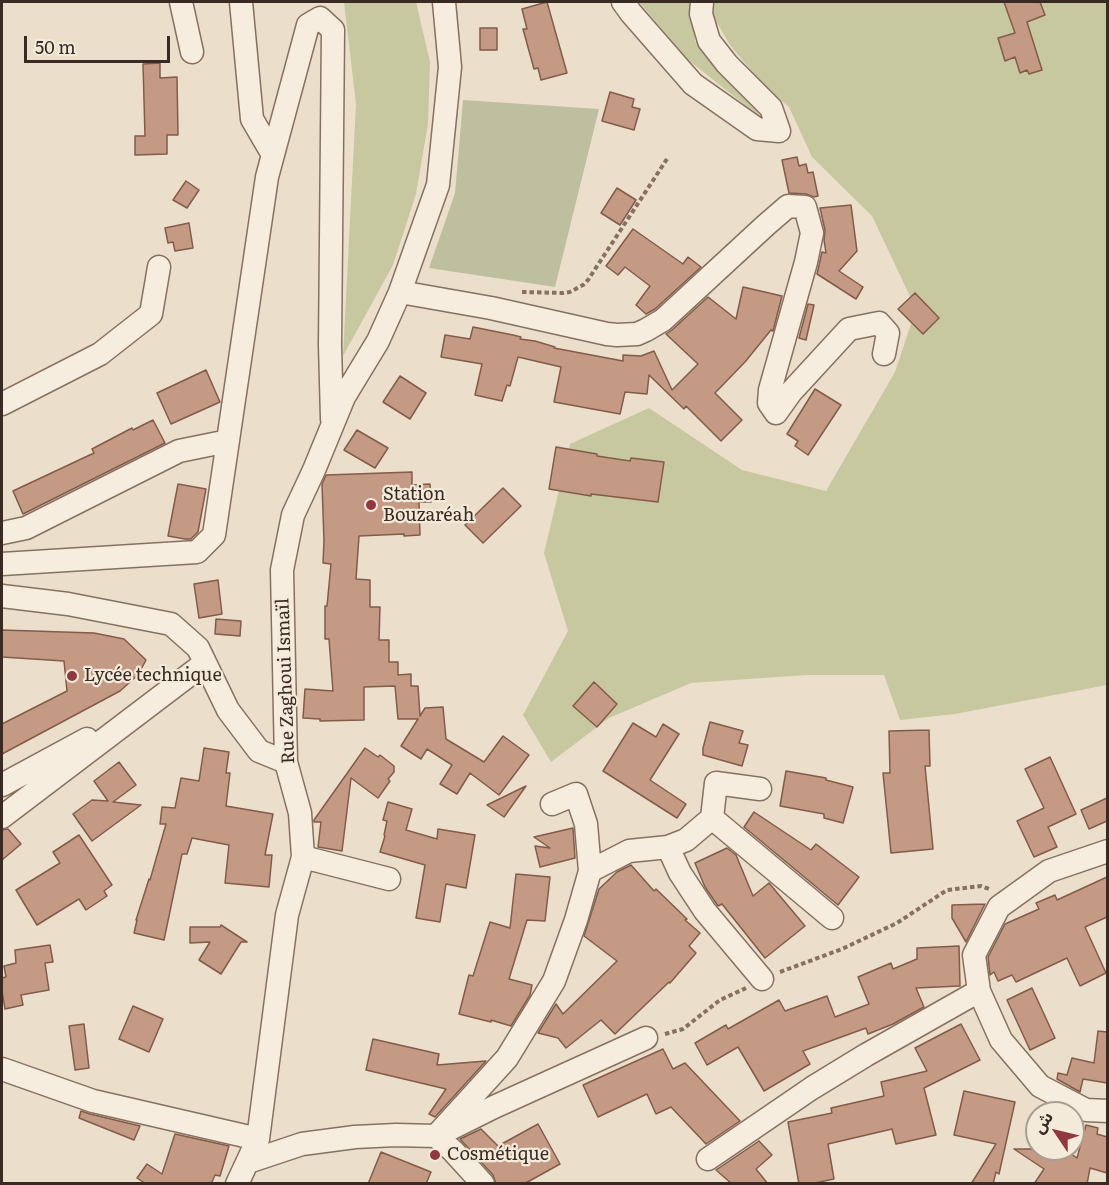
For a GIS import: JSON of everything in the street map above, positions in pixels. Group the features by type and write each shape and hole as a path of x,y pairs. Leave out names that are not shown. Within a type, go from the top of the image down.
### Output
{"street":[{"path":"181,2 192,52"},
{"path":"241,2 252,119 273,155"},
{"name":"Rue Zaghoui Ismaïl","path":"237,1184 258,1139 287,915 303,857 300,813 286,762 282,570 292,515 314,470 344,397 378,341 400,292 438,185 450,67 444,2"},
{"path":"623,2 630,13 693,84 757,129 779,130 771,108 728,64 710,41 701,14 702,2"},
{"path":"2,564 197,552 214,536 267,177 308,25 320,10 333,30 330,345 332,426"},
{"path":"400,292 491,308 617,335 627,335 646,330 663,320 788,206 805,207 812,232 806,262 770,390 769,403 776,412 791,392 849,329 879,323 888,333 884,354"},
{"path":"2,404 100,354 151,314 159,267"},
{"path":"2,533 26,528 178,450 228,441"},
{"path":"2,596 68,604 171,624 198,648 228,710 259,751 286,762"},
{"path":"2,818 205,663"},
{"path":"2,785 151,704"},
{"path":"590,871 629,851 668,847 686,840 712,818 717,783 760,789"},
{"path":"2,785 41,788"},
{"path":"436,1136 507,1058 554,981 576,920 590,871 586,824 576,794 552,804"},
{"path":"712,818 832,918"},
{"path":"668,847 680,873 705,911 762,979"},
{"path":"1107,851 1049,871 999,907 974,955 979,991 1001,1040 1040,1086 1086,1110 1107,1112"},
{"path":"303,857 389,879"},
{"path":"708,1159 812,1088 979,991"},
{"path":"248,1161 302,1144 355,1137 436,1136 646,1038"},
{"path":"2,1069 93,1101 258,1139"},
{"path":"436,1136 483,1184"}],"path":[{"path":"491,308 495,301 515,291 563,293 583,285 667,159"},
{"path":"646,1038 683,1029 720,1000 762,979 842,949 897,923 947,890 981,886 1012,898"}],"green space":[{"path":"344,2 416,2 430,62 428,124 416,194 393,265 343,356 356,104"},
{"path":"639,2 695,2 695,41 765,121 687,59"},
{"path":"714,2 1107,2 1107,685 955,714 900,720 884,675 806,675 691,683 609,718 551,762 523,715 568,631 544,553 570,444 649,408 742,470 826,491 895,372 916,309 872,216 812,157 789,107 765,87 730,45 713,16"},
{"path":"463,100 599,109 555,287 429,268 455,193"}],"building":[{"path":"547,2 567,73 541,80 538,68 534,69 523,29 527,29 522,9"},
{"path":"1004,2 1040,2 1045,15 1027,22 1042,70 1029,74 1027,70 1020,73 1015,57 1005,61 998,38 1015,33"},
{"path":"480,28 497,28 497,50 480,50"},
{"path":"160,63 160,78 177,77 178,135 167,135 167,154 135,155 135,136 145,136 143,64"},
{"path":"610,92 634,99 632,107 640,109 634,130 602,121"},
{"path":"797,157 799,166 806,164 808,173 813,172 818,196 789,193 782,160"},
{"path":"186,181 199,190 187,208 173,200"},
{"path":"617,188 636,200 620,225 601,213"},
{"path":"851,205 857,251 839,271 863,287 856,299 817,274 822,252 826,253 825,230 820,208"},
{"path":"189,223 193,248 175,251 173,242 168,243 165,228"},
{"path":"633,229 683,264 688,257 701,267 655,309 646,314 636,305 650,286 625,267 618,275 606,266"},
{"path":"743,287 782,296 773,331 771,330 745,362 715,393 742,420 721,441 686,406 684,409 649,375 647,394 625,392 620,414 554,402 561,367 518,357 510,386 507,385 502,401 475,395 482,364 441,357 445,335 470,339 473,327 521,337 520,339 535,341 554,348 623,361 623,355 641,356 654,351 672,390 698,364 666,334 708,297 736,319"},
{"path":"915,293 939,318 923,334 898,309"},
{"path":"808,304 814,305 806,340 799,338"},
{"path":"206,370 220,402 171,424 157,393"},
{"path":"400,376 426,393 410,419 383,402"},
{"path":"815,389 841,405 808,455 795,446 798,441 787,434"},
{"path":"153,420 165,443 23,514 13,491 94,453 92,449"},
{"path":"357,430 388,448 375,468 344,450"},
{"path":"556,447 630,461 631,458 664,462 658,502 591,494 591,496 549,489"},
{"path":"412,472 412,485 430,484 431,502 419,502 420,535 359,536 356,579 370,580 370,607 380,607 379,640 389,640 389,662 398,662 398,675 411,674 411,686 418,686 420,716 425,708 443,707 446,739 484,762 503,736 529,755 499,795 470,773 457,794 440,784 452,765 427,749 421,759 401,746 418,719 398,719 395,686 364,687 364,720 320,721 320,719 303,718 305,689 333,691 329,639 325,639 325,606 327,606 331,564 323,563 322,484 326,475"},
{"path":"178,484 206,489 198,532 191,539 168,536"},
{"path":"503,488 521,506 483,543 465,525"},
{"path":"218,580 222,614 199,618 194,584"},
{"path":"216,619 241,621 240,636 215,634"},
{"path":"2,630 94,633 124,639 146,660 138,675 120,691 2,754 2,724 67,691 64,661 2,657"},
{"path":"594,682 617,704 597,727 573,706"},
{"path":"710,722 743,731 739,743 748,745 742,766 703,755"},
{"path":"633,723 656,737 663,724 679,734 650,780 686,804 677,818 603,771"},
{"path":"929,730 930,766 925,766 933,849 891,853 883,773 890,773 889,731"},
{"path":"204,748 229,752 226,773 230,773 226,806 273,814 265,855 272,855 269,887 225,883 229,845 192,838 187,854 182,854 164,940 134,933 166,824 160,824 162,807 175,808 181,778 199,781"},
{"path":"365,748 378,757 380,755 394,766 394,772 388,779 390,781 378,798 351,778 342,851 318,847 321,822 314,822 314,820"},
{"path":"1050,757 1076,814 1048,827 1057,847 1034,857 1017,821 1044,808 1025,769"},
{"path":"119,762 136,785 113,802 141,805 92,841 73,814 92,800 108,801 94,781"},
{"path":"786,771 826,778 826,780 853,787 843,823 824,818 824,814 780,806"},
{"path":"526,786 504,817 487,805"},
{"path":"1107,798 1107,821 1089,829 1081,810"},
{"path":"388,802 412,809 406,830 437,839 438,829 475,835 466,888 446,884 440,922 416,918 425,865 380,852 385,836 387,821 383,820"},
{"path":"754,812 811,850 816,844 859,877 838,905 744,827"},
{"path":"573,828 575,858 540,867 535,846 550,848 534,837"},
{"path":"8,829 21,844 2,860 2,830"},
{"path":"79,835 112,885 104,891 107,896 86,910 79,899 37,925 16,890 60,863 53,852"},
{"path":"727,848 736,855 753,896 769,883 805,926 765,958 722,904 718,906 705,887 695,863"},
{"path":"631,865 654,891 656,889 700,933 689,946 696,953 670,983 615,1034 601,1020 566,1048 558,1038 538,1033 556,1004 563,1014 617,961 584,936 599,889 617,872"},
{"path":"516,874 550,877 545,921 527,920 509,979 532,985 530,995 511,1026 459,1014 469,975 473,976 490,922 510,928"},
{"path":"1107,877 1107,917 1085,927 1106,973 1080,986 1067,958 1016,982 1012,975 998,981 994,972 990,975 988,957 1005,924 1039,909 1036,903 1055,895 1057,900"},
{"path":"985,904 966,942 952,918 952,905"},
{"path":"221,925 247,942 241,942 221,974 199,960 210,942 190,943 190,927 220,927"},
{"path":"50,945 53,962 45,963 49,990 21,995 23,1005 5,1009 2,991 2,978 6,977 4,966 16,963 15,950"},
{"path":"959,946 960,986 916,988 924,1007 893,1024 868,1034 866,1028 803,1051 810,1064 764,1091 738,1047 707,1065 695,1043 726,1025 728,1029 779,1000 785,1011 827,996 835,1017 869,1004 858,977 891,963 893,969 917,959 917,948"},
{"path":"1032,988 1055,1038 1030,1050 1007,1000"},
{"path":"133,1006 163,1019 149,1052 119,1039"},
{"path":"84,1024 89,1068 75,1070 69,1026"},
{"path":"961,1024 980,1060 924,1088 936,1135 896,1144 892,1129 828,1144 834,1179 799,1184 788,1122 832,1113 831,1108 884,1096 881,1082 927,1071 915,1048"},
{"path":"1098,1031 1107,1032 1107,1083 1083,1079 1080,1092 1057,1079 1058,1073 1067,1075 1072,1058 1094,1063"},
{"path":"373,1039 439,1054 437,1065 486,1061 435,1117 429,1114 446,1089 366,1070"},
{"path":"663,1049 673,1069 685,1063 740,1121 706,1144 671,1107 656,1114 647,1094 598,1117 583,1085"},
{"path":"964,1091 1015,1102 999,1174 996,1172 993,1184 971,1184 996,1144 954,1135"},
{"path":"81,1111 140,1126 134,1140 79,1118"},
{"path":"538,1124 560,1164 524,1184 496,1184 493,1175 460,1139 481,1129 498,1146"},
{"path":"1086,1125 1098,1128 1097,1134 1107,1137 1107,1173 1090,1168 1087,1184 1034,1184 1044,1169 1032,1161 1085,1161"},
{"path":"175,1134 229,1146 220,1176 215,1175 211,1184 146,1184 137,1178 147,1164 162,1174"},
{"path":"759,1141 772,1155 756,1169 768,1184 732,1184 716,1170"},
{"path":"1014,1149 1025,1149 1025,1156"},
{"path":"381,1152 431,1172 426,1184 368,1184"}],"place":[{"name":"Station Bouzaréah","path":"371,505"},
{"name":"Lycée technique","path":"72,676"},
{"name":"Cosmétique","path":"435,1155"}]}
